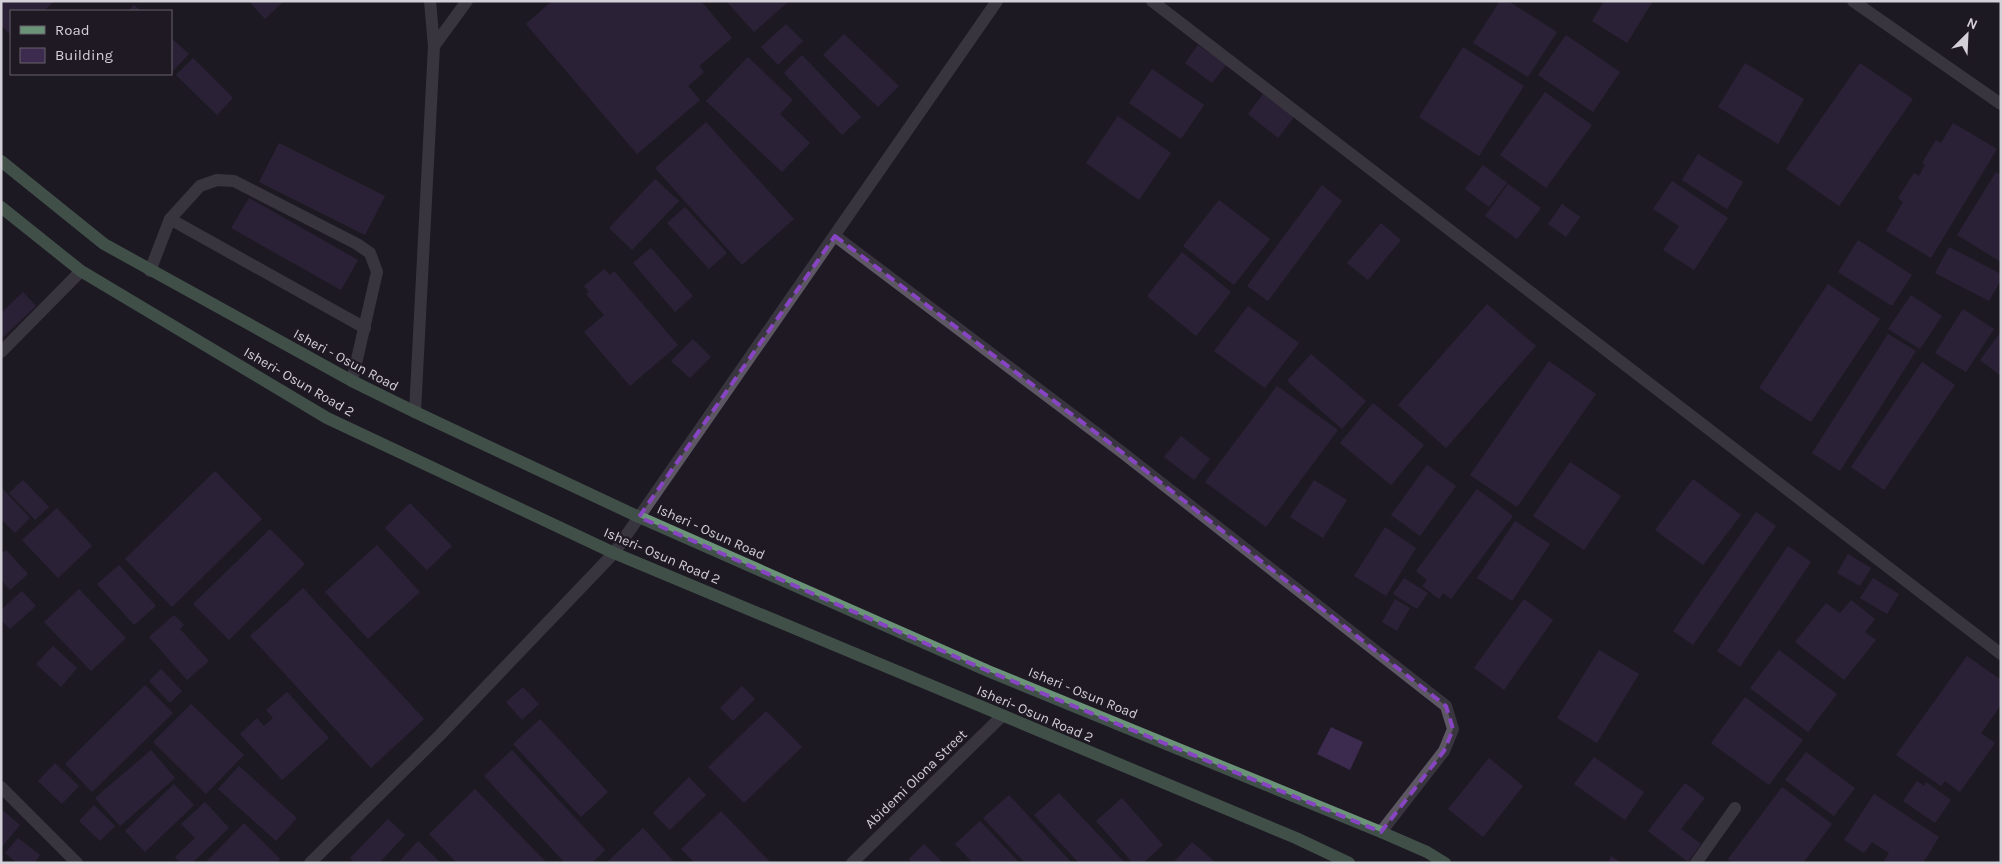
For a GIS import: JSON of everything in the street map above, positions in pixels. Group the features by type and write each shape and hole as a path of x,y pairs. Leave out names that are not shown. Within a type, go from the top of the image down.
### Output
{"main road":[{"name":"Isheri - Osun Road","path":"1,161 104,244 352,381 415,412 639,517 988,671 1381,832 1427,852 1445,863"},
{"name":"Isheri- Osun Road 2","path":"1,207 81,271 327,418 614,553 1287,835 1349,863"}],"street":[{"path":"415,412 434,46 430,1"},
{"path":"434,46 467,1"},
{"path":"310,863 440,735 614,553 997,1"},
{"path":"1152,1 2001,654"},
{"path":"1853,1 2001,104"},
{"path":"150,271 170,219 200,186 218,180 234,181 358,244 370,253 377,272 366,328 352,381"},
{"path":"170,219 366,328"},
{"path":"835,236 1123,453 1446,706 1453,729 1444,751 1381,832"},
{"path":"1,352 81,271"},
{"name":"Abidemi Olona Street","path":"852,863 1002,716"},
{"path":"1,788 77,863"},
{"path":"1696,863 1736,808"}],"highlighted area":[{"path":"835,236 1123,453 1446,706 1453,729 1444,751 1381,832 988,671 639,517"}],"building":[{"path":"1,1 54,1 45,10 10,10 10,34 1,25"},
{"path":"249,1 284,1 265,19"},
{"path":"552,1 701,1 732,38 699,66 704,72 688,86 700,100 637,154 526,24"},
{"path":"726,1 789,1 754,32"},
{"path":"1500,1 1508,1 1557,32 1528,77 1473,43"},
{"path":"1604,1 1653,1 1627,43 1592,21"},
{"path":"134,5 140,10 129,10"},
{"path":"786,24 803,41 778,65 761,47"},
{"path":"844,34 899,86 878,107 823,55"},
{"path":"1566,35 1620,72 1593,112 1538,75"},
{"path":"172,39 189,54 172,72"},
{"path":"1198,45 1226,65 1212,83 1185,63"},
{"path":"1463,47 1524,86 1479,156 1419,117"},
{"path":"802,55 861,117 842,135 784,73"},
{"path":"748,57 793,100 780,114 810,143 782,172 706,101"},
{"path":"193,58 233,98 217,115 176,75"},
{"path":"1745,63 1804,99 1778,144 1718,107"},
{"path":"1860,63 1913,99 1839,206 1786,169"},
{"path":"1152,69 1204,105 1181,139 1129,103"},
{"path":"1545,92 1592,125 1546,188 1500,155"},
{"path":"1263,94 1294,117 1278,138 1248,114"},
{"path":"1118,116 1171,153 1139,200 1086,163"},
{"path":"706,122 794,219 742,265 655,168"},
{"path":"1953,123 1997,149 1931,258 1886,231 1903,202 1898,198 1914,173 1919,176 1925,165 1922,163 1936,140 1941,143"},
{"path":"279,143 385,196 365,235 259,182"},
{"path":"1698,154 1743,182 1727,209 1682,180"},
{"path":"1483,165 1507,183 1489,207 1465,189"},
{"path":"1996,172 2001,175 2001,262 1957,235"},
{"path":"655,179 679,201 632,250 609,228"},
{"path":"1672,181 1728,218 1694,270 1663,250 1679,226 1653,209"},
{"path":"1508,184 1541,208 1517,239 1485,216"},
{"path":"1322,185 1342,201 1268,301 1247,286"},
{"path":"249,198 358,260 341,290 231,228"},
{"path":"1219,200 1270,239 1234,285 1183,246"},
{"path":"1562,204 1580,217 1566,237 1548,224"},
{"path":"685,207 727,253 709,269 667,223"},
{"path":"1381,223 1401,240 1368,280 1347,263"},
{"path":"1858,240 1912,275 1892,306 1838,272"},
{"path":"1949,247 2001,274 2001,280 1989,301 1935,273"},
{"path":"651,248 693,296 675,312 633,263"},
{"path":"1182,252 1231,292 1196,336 1147,296"},
{"path":"604,269 610,275 614,271 678,345 630,386 584,332 604,315 586,294 589,292 584,286"},
{"path":"1828,284 1880,319 1811,422 1759,388"},
{"path":"23,292 36,306 1,339 1,313"},
{"path":"1911,295 1942,316 1920,349 1888,329"},
{"path":"1487,304 1536,346 1446,448 1398,405"},
{"path":"1248,306 1299,343 1265,388 1214,351"},
{"path":"1963,309 1994,329 1966,372 1935,353"},
{"path":"2001,332 2001,376 1980,360"},
{"path":"1888,334 1916,351 1840,471 1812,453"},
{"path":"693,339 711,357 690,378 671,361"},
{"path":"1311,354 1366,401 1342,429 1287,381"},
{"path":"1549,361 1596,394 1517,507 1470,475"},
{"path":"1922,362 1955,385 1884,490 1851,467"},
{"path":"1277,386 1338,430 1266,527 1205,482"},
{"path":"1373,403 1424,445 1391,485 1340,443"},
{"path":"1181,436 1210,459 1194,480 1164,457"},
{"path":"1570,462 1621,496 1584,550 1533,516"},
{"path":"1427,465 1456,486 1420,536 1391,515"},
{"path":"215,471 262,519 172,607 125,559"},
{"path":"1693,479 1741,515 1703,565 1655,530"},
{"path":"23,480 49,507 35,520 9,493"},
{"path":"1314,480 1347,500 1323,538 1290,517"},
{"path":"1,487 30,518 15,533 1,519"},
{"path":"1477,489 1513,516 1451,599 1443,593 1439,599 1422,586 1427,580 1416,571"},
{"path":"410,503 452,546 427,570 385,528"},
{"path":"57,508 92,546 58,578 22,540"},
{"path":"1756,512 1776,526 1693,645 1673,631"},
{"path":"1515,521 1550,544 1512,601 1477,578"},
{"path":"1385,527 1416,548 1386,596 1354,576"},
{"path":"270,529 305,564 229,640 193,604"},
{"path":"377,545 420,592 368,639 325,592"},
{"path":"1788,546 1811,562 1740,667 1717,651"},
{"path":"6,550 28,574 10,590 1,580 1,554"},
{"path":"1848,554 1871,568 1860,586 1837,573"},
{"path":"119,565 156,606 134,625 97,584"},
{"path":"1404,578 1428,593 1417,609 1393,594"},
{"path":"1873,578 1899,594 1887,614 1860,598"},
{"path":"303,588 424,719 371,768 250,636"},
{"path":"79,589 126,638 91,671 44,622"},
{"path":"22,591 36,606 10,629 1,620 1,610"},
{"path":"1395,599 1410,608 1397,631 1382,622"},
{"path":"1524,599 1553,620 1504,690 1474,668"},
{"path":"1851,600 1875,619 1865,632 1876,640 1844,680 1795,642 1826,603 1840,613"},
{"path":"174,615 184,625 180,629 209,661 187,680 149,637"},
{"path":"53,646 77,668 61,687 36,664"},
{"path":"1599,650 1639,674 1597,743 1557,718"},
{"path":"1779,650 1837,694 1808,732 1750,688"},
{"path":"1967,656 2001,680 2001,705 1981,733 1995,743 1960,792 1945,781 1941,786 1896,755"},
{"path":"161,669 182,691 170,703 149,681"},
{"path":"145,685 173,713 92,792 65,764"},
{"path":"742,686 755,699 733,721 720,708"},
{"path":"523,687 539,704 522,720 506,702"},
{"path":"287,692 329,738 282,780 240,734 257,718 264,726 273,718 266,710"},
{"path":"1745,697 1803,740 1769,785 1711,743"},
{"path":"191,704 244,755 206,794 153,742"},
{"path":"766,711 802,747 744,803 708,767"},
{"path":"540,719 608,792 581,817 513,744"},
{"path":"1331,727 1363,742 1350,770 1317,754"},
{"path":"151,750 175,778 120,826 95,798"},
{"path":"512,750 605,850 592,863 565,863 484,776"},
{"path":"1806,752 1855,788 1834,816 1785,780"},
{"path":"1594,757 1644,792 1625,820 1574,784"},
{"path":"1489,758 1523,786 1483,837 1448,809"},
{"path":"55,763 79,786 62,804 38,781"},
{"path":"239,766 297,818 276,841 218,789"},
{"path":"689,777 706,795 670,830 653,813"},
{"path":"1917,781 1924,786 1926,782 1951,800 1935,823 1903,801"},
{"path":"1685,783 1705,798 1681,829 1701,844 1688,862 1648,831"},
{"path":"174,784 194,805 145,852 125,831"},
{"path":"1782,787 1832,824 1803,863 1733,863 1728,859"},
{"path":"475,789 547,863 457,863 429,834"},
{"path":"1059,793 1125,863 1079,863 1034,815"},
{"path":"1874,794 1939,837 1923,863 1883,863 1889,853 1872,842 1864,853 1844,840"},
{"path":"1009,795 1072,863 1025,863 983,818"},
{"path":"1122,798 1163,845 1143,863 1133,863 1096,821"},
{"path":"205,802 229,828 192,863 180,863 175,857 195,838 181,824"},
{"path":"94,805 115,826 100,841 79,821"},
{"path":"1,809 20,825 1,848"},
{"path":"721,811 771,863 695,863 681,849"},
{"path":"388,819 405,835 379,863 355,863 350,858"},
{"path":"980,821 1020,863 973,863 955,844"},
{"path":"244,823 280,859 276,863 205,863"},
{"path":"643,828 675,863 606,863"},
{"path":"18,838 40,855 34,863 17,863 5,853"},
{"path":"418,841 441,863 398,863"},
{"path":"1192,842 1216,863 1173,863"},
{"path":"924,844 943,863 912,863 909,859"},
{"path":"1611,856 1622,863 1608,863"}]}
